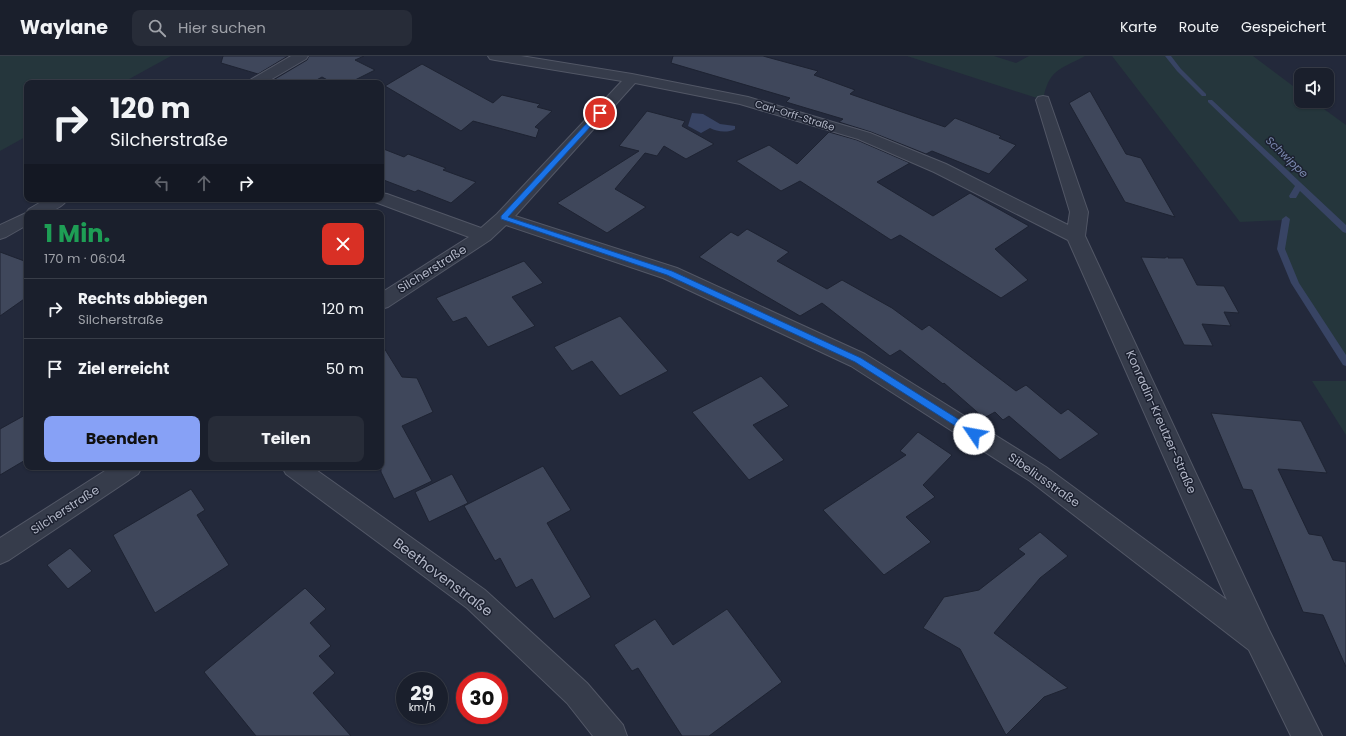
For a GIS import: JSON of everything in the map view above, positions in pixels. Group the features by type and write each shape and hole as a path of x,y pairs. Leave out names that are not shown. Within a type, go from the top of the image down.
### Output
{"street":[{"path":"260,80 301,56"},
{"name":"Carl-Orff-Straße","path":"494,56 632,78 743,100 864,136 940,168 1076,236"},
{"name":"Silcherstraße","path":"384,300 484,236 503,218 632,78"},
{"path":"1043,100 1079,212 1076,236"},
{"name":"Silcherstraße","path":"384,199 484,236"},
{"path":"41,210 54,202"},
{"name":"Sibeliusstraße","path":"503,218 670,273 858,360 1038,474 1259,640"},
{"path":"0,233 24,220"},
{"name":"Konradin-Kreutzer-Straße","path":"1076,236 1259,640 1307,736"},
{"name":"Silcherstraße","path":"0,552 125,470"},
{"name":"Beethovenstraße","path":"298,470 476,599 577,693 612,736"}],"shaded area":[{"path":"0,56 171,56 127,80 24,80 24,138 0,151"},
{"path":"907,56 994,56 1016,63 1029,56 1085,56 1062,68 1052,76 1045,90 1043,100"},
{"path":"1112,56 1253,56 1294,87 1294,108 1323,108 1346,125 1346,362 1326,333 1295,282 1281,249 1286,220 1240,222"},
{"path":"1312,381 1346,381 1346,435"}],"water":[{"path":"692,113 703,114 720,124 735,126 735,129 722,132 710,128 701,133 688,126"}],"building":[{"path":"223,56 288,56 258,74 221,63"},
{"path":"309,56 364,56 355,60 375,70 355,80 328,80 322,77 316,80 275,79 307,60"},
{"path":"673,56 763,56 818,71 814,75 855,90 850,94 945,127 955,118 1001,136 999,138 1016,145 989,174 932,151 926,154 871,132 839,122 843,119 786,102 790,98 671,63"},
{"path":"422,64 493,103 502,95 540,104 537,107 552,111 535,127 539,129 536,138 473,121 461,131 385,86"},
{"path":"1090,91 1126,154 1141,158 1175,217 1125,202 1069,103"},
{"path":"647,111 685,121 682,126 714,144 686,159 664,146 657,156 645,153 615,189 646,207 607,233 557,203 639,151 619,146"},
{"path":"829,132 857,140 910,163 877,182 933,216 970,193 1029,226 995,249 1028,280 1001,298 900,235 891,240 800,181 781,191 736,161 769,145 797,164"},
{"path":"384,149 404,157 408,154 446,168 443,170 476,182 451,203 418,190 415,192 384,180"},
{"path":"747,229 789,252 777,261 827,289 842,280 892,308 922,330 929,325 1016,391 1026,385 1061,414 1068,409 1099,434 1060,460 1009,416 1003,420 995,412 984,418 944,383 943,384 900,350 890,356 822,303 800,316 699,257 731,232 738,236"},
{"path":"0,252 24,261 24,299 0,316"},
{"path":"1168,256 1168,258 1183,258 1197,285 1224,286 1239,313 1224,312 1231,326 1202,324 1213,346 1184,345 1141,257 1165,258"},
{"path":"524,261 543,283 512,297 535,326 488,347 466,317 453,322 436,298"},
{"path":"620,316 668,371 620,396 592,361 572,371 554,347"},
{"path":"384,348 402,377 417,378 433,412 402,426 432,481 394,499 381,470 384,470"},
{"path":"761,376 789,406 753,425 784,460 749,480 692,412"},
{"path":"1211,413 1301,421 1327,473 1278,469 1309,534 1322,536 1333,560 1346,562 1346,667 1323,615 1303,612 1252,490 1243,489"},
{"path":"24,416 24,461 0,475 0,429"},
{"path":"918,432 952,455 923,485 935,497 906,517 931,542 884,575 823,510 906,455 900,451"},
{"path":"543,466 571,510 547,523 591,597 554,619 532,579 516,588 500,558 495,561 464,506"},
{"path":"452,474 468,503 429,522 415,492"},
{"path":"191,489 205,510 197,515 229,565 155,613 113,535"},
{"path":"1040,532 1068,556 1040,578 994,633 1068,688 1044,697 1006,735 960,649 923,628 944,597 979,590 1025,554 1018,549"},
{"path":"70,548 92,571 68,589 47,565"},
{"path":"305,588 326,609 310,623 331,646 319,656 335,673 313,693 351,736 256,736 204,672"},
{"path":"727,609 782,682 709,736 682,736 638,668 632,671 614,645 655,619 673,645"}],"waterway":[{"name":"Schwippe","path":"1168,56 1179,70 1204,95"},
{"name":"Schwippe","path":"1210,101 1346,230"},
{"path":"1293,196 1299,186"},
{"path":"1286,219 1281,249 1295,283 1346,362"}],"route":[{"path":"600,113 503,218 670,273 858,360 974,434"}]}
